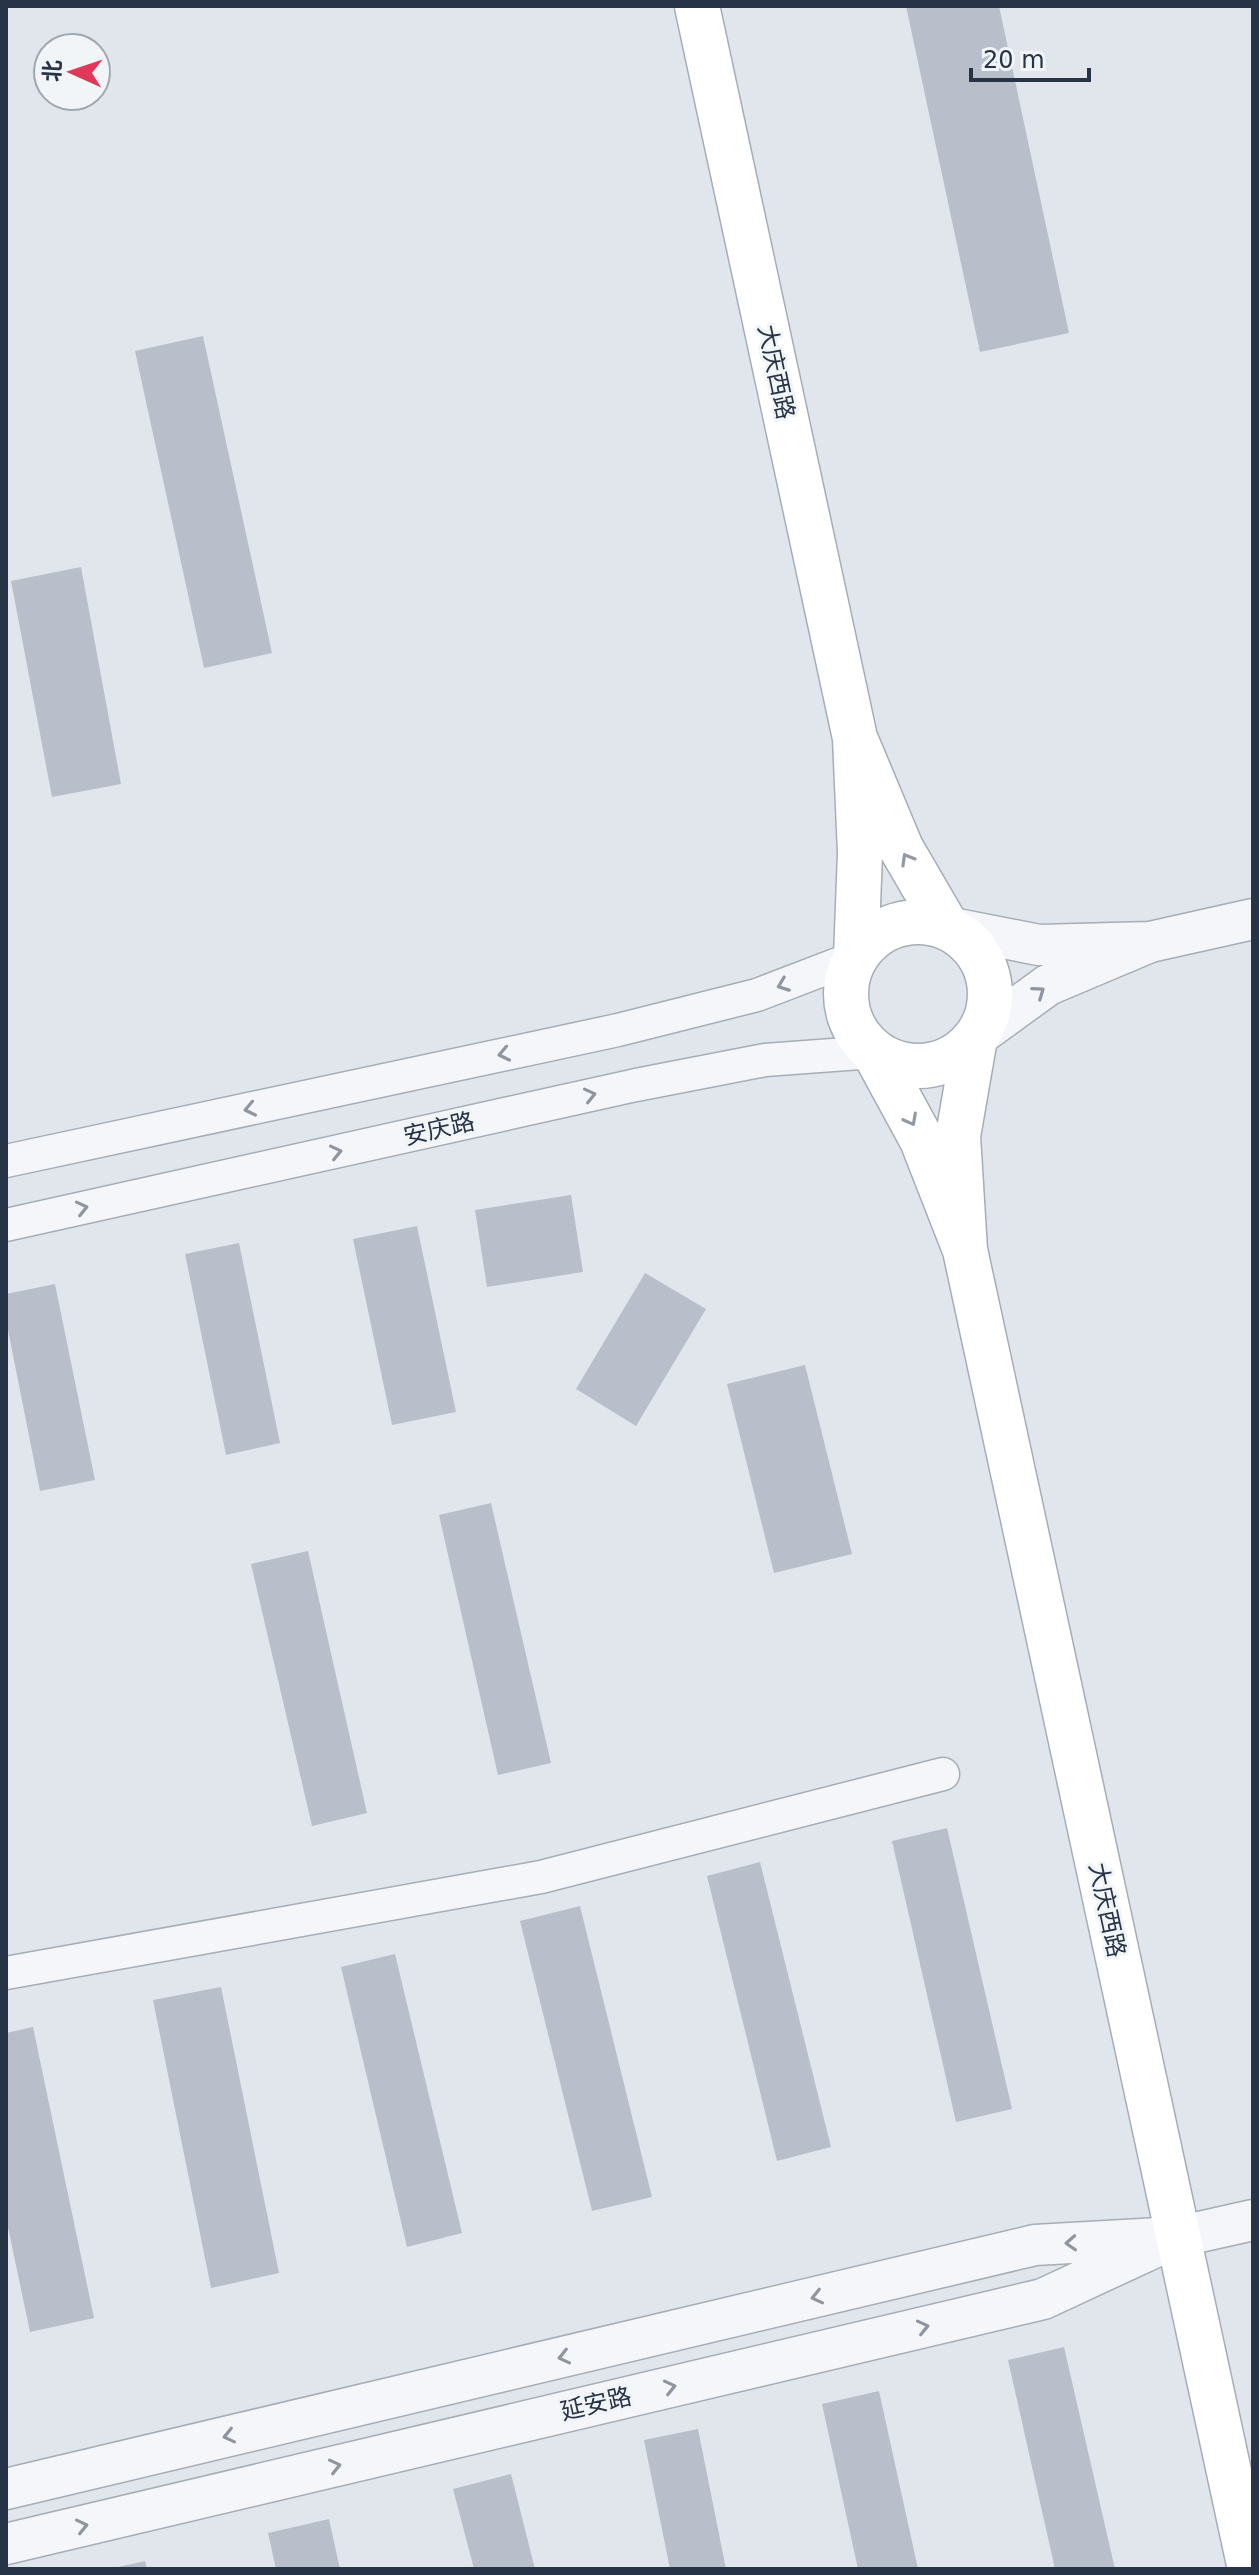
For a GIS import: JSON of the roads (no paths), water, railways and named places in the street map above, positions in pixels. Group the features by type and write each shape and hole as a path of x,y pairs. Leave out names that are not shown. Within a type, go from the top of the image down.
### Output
{"main road":[{"name":"大庆西路","path":"697,6 855,738"},
{"path":"855,738 901,848 947,927"},
{"path":"855,738 860,853 856,957"},
{"path":"924,921 947,927 966,939 981,957 989,979 990,1002 984,1024 975,1038 953,1058 930,1066 904,1066 881,1058 862,1041 849,1019 845,994 849,970 861,948 880,931 901,923 924,921"},
{"path":"965,1250 958,1136 975,1038"},
{"path":"874,1052 922,1140 965,1250"},
{"name":"大庆西路","path":"965,1250 1250,2569"}],"street":[{"path":"975,1038 1048,985 1150,942 1253,919"},
{"path":"947,927 1039,945 1150,942"},
{"path":"6,1161 618,1030 757,995 856,957"},
{"name":"安庆路","path":"6,1225 636,1085 765,1060 874,1052"},
{"path":"6,1973 541,1877 943,1774"},
{"name":"延安路","path":"6,2489 1035,2245 1177,2237 1253,2220"},
{"name":"延安路","path":"6,2544 1043,2299 1177,2237"}]}
